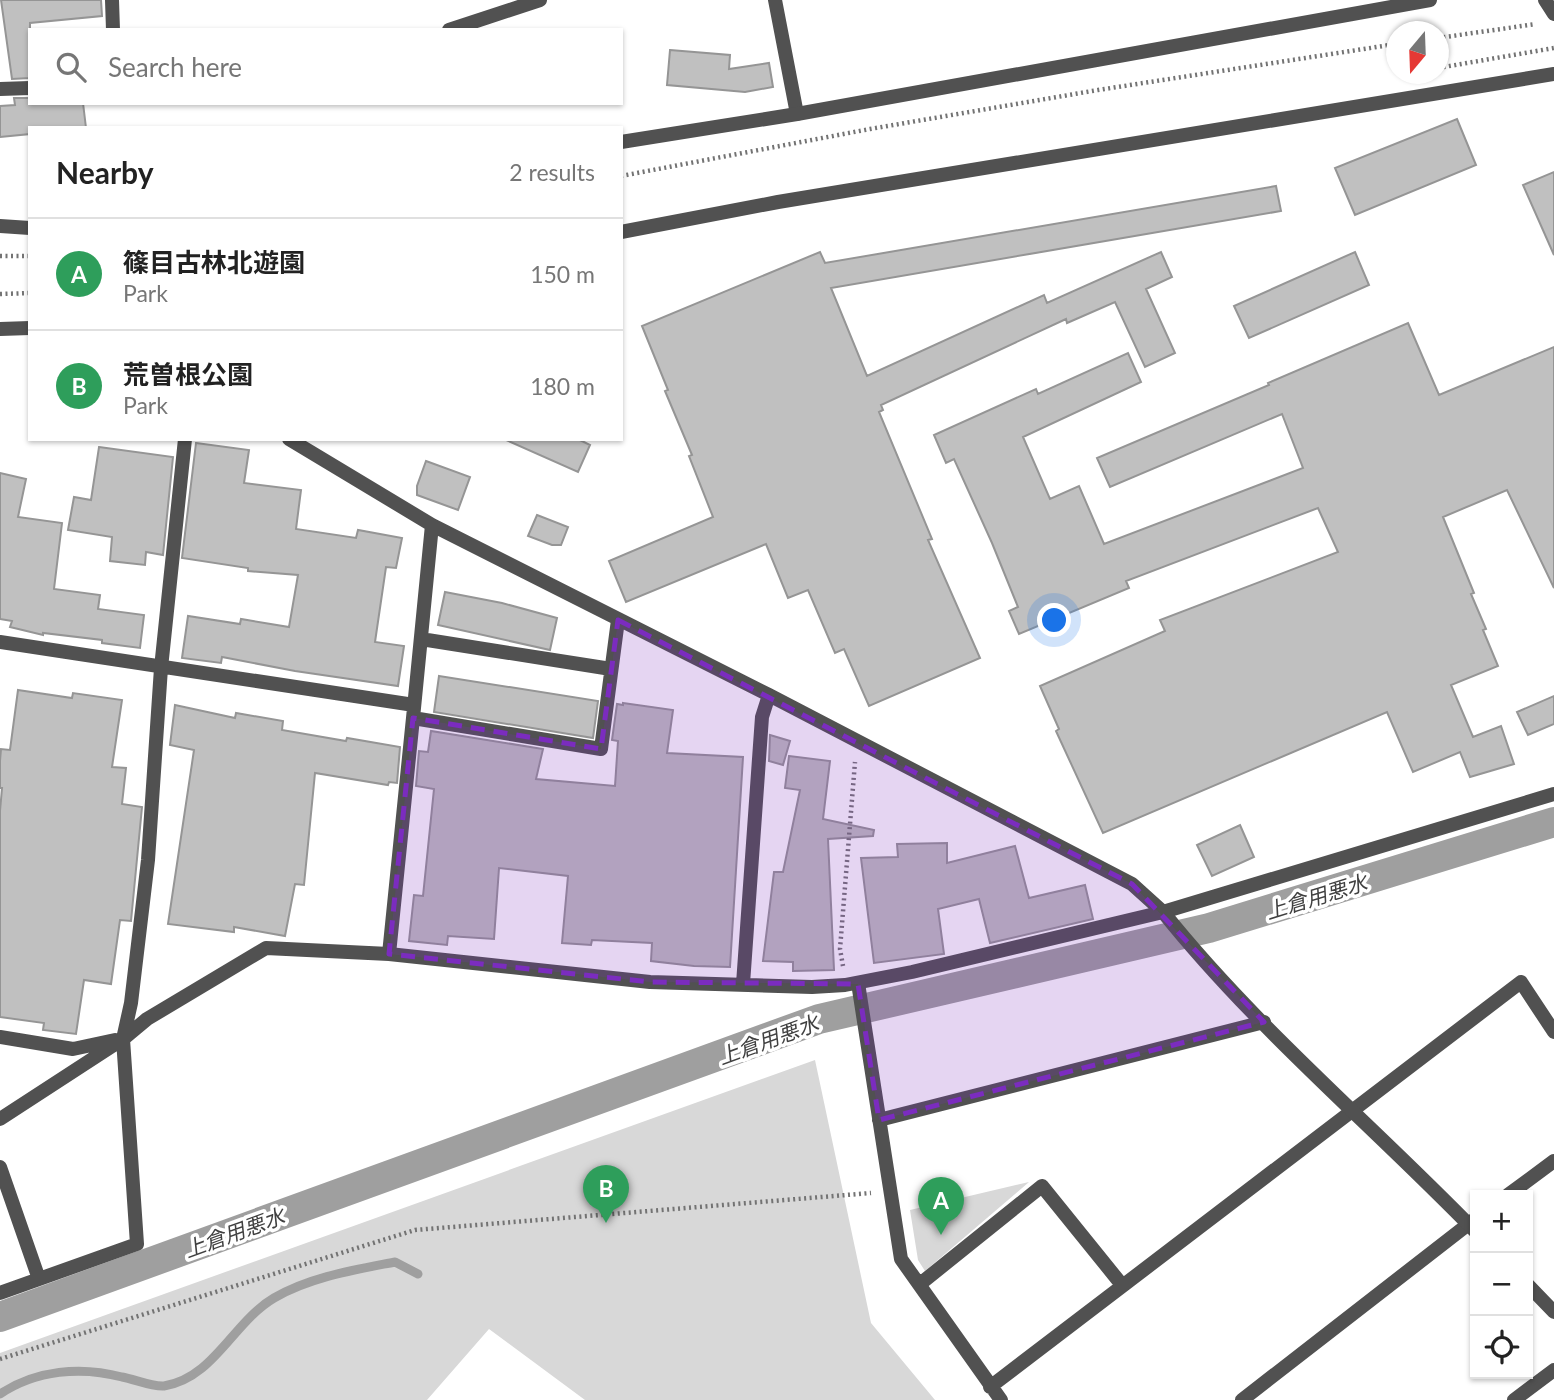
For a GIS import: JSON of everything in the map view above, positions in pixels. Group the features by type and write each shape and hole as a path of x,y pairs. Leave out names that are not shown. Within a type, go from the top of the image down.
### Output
{"street":[{"path":"112,0 113,28"},
{"path":"455,28 540,0"},
{"path":"775,0 797,114"},
{"path":"623,142 797,114 1430,0"},
{"path":"1545,0 1554,14"},
{"path":"623,232 806,198 1554,74"},
{"path":"0,89 28,88"},
{"path":"0,226 28,228"},
{"path":"0,329 28,328"},
{"path":"0,1293 137,1244 123,1039 131,1003 148,860 161,668 185,441"},
{"path":"292,441 432,525 769,695 1132,884 1163,912 1189,944 1350,1111 1470,1222"},
{"path":"389,954 432,525"},
{"path":"0,642 414,711 601,749 618,620"},
{"path":"421,639 611,668"},
{"path":"743,984 762,717 769,695"},
{"path":"0,1119 123,1039 147,1018 266,948 389,954 650,982 812,987 852,984 1163,912 1554,794"},
{"path":"990,1387 1521,982 1554,1032"},
{"path":"852,984 866,1029 901,1259 1001,1400"},
{"path":"879,1120 1264,1022"},
{"path":"0,1037 73,1049 123,1039"},
{"path":"1515,1190 1554,1161"},
{"path":"0,1167 39,1279"},
{"path":"920,1284 1042,1186 1122,1285"},
{"path":"1242,1400 1470,1227"},
{"path":"1533,1290 1554,1312"},
{"path":"1514,1400 1554,1370"}],"path":[{"path":"1449,36 1541,23"},
{"path":"623,176 1044,99 1386,45"},
{"path":"1449,66 1554,48"},
{"path":"0,256 28,256"},
{"path":"0,294 28,293"},
{"path":"852,984 840,949 857,741"},
{"path":"0,1359 415,1230 889,1192"}],"highlighted area":[{"path":"618,620 1132,884 1264,1022 879,1120 858,984 650,982 389,954 413,718 601,749"}],"shaded area":[{"path":"815,1060 871,1323 935,1400 585,1400 489,1329 427,1400 0,1400 0,1353"},
{"path":"1029,1182 925,1271 918,1260 910,1210"}],"building":[{"path":"1,0 101,0 102,16 30,23 28,78 12,79"},
{"path":"670,50 730,55 729,69 769,63 773,87 745,92 667,85"},
{"path":"14,98 28,98 28,105 83,105 86,126 28,126 28,134 0,137 0,106 15,105"},
{"path":"1457,119 1476,165 1355,215 1335,168"},
{"path":"1554,172 1554,255 1523,185"},
{"path":"1276,186 1281,211 831,288 867,376 1044,295 1047,303 1161,252 1172,277 1146,289 1175,353 1145,367 1115,302 1067,323 1066,319 881,405 883,410 879,412 932,539 928,540 980,658 869,706 844,649 835,653 808,590 788,598 766,544 626,602 609,561 713,517 642,326 820,252 825,263"},
{"path":"1355,252 1369,285 1249,338 1234,306"},
{"path":"1408,323 1439,395 1554,347 1554,588 1507,490 1443,517 1474,593 1471,594 1498,666 1451,685 1473,737 1501,726 1514,764 1470,777 1460,752 1413,772 1387,712 1103,833 1056,731 1059,729 1040,686 1165,631 1160,620 1338,552 1318,508 1126,581 1129,588 1019,634 1009,611 1018,607 992,543 954,459 946,463 934,435 1036,389 1038,394 1128,353 1141,382 1023,437 1050,499 1079,486 1104,544 1303,468 1282,414 1110,487 1097,458"},
{"path":"508,441 582,441 590,445 578,472"},
{"path":"196,443 249,450 244,483 301,490 296,529 356,538 358,530 402,538 396,568 386,567 375,642 404,646 398,686 222,657 221,663 182,658 188,616 240,624 241,619 289,627 298,575 248,571 248,568 182,558"},
{"path":"99,447 173,457 163,555 146,552 145,565 110,561 112,537 68,530 74,497 91,500"},
{"path":"426,461 470,477 458,510 417,495 417,486"},
{"path":"0,473 26,479 18,517 62,523 54,589 100,595 98,609 144,615 140,648 102,643 102,640 43,635 10,627 12,621 0,619"},
{"path":"537,515 568,527 561,545 552,545 528,536"},
{"path":"445,592 502,603 557,618 550,650 438,625"},
{"path":"439,676 598,701 593,738 434,712"},
{"path":"18,690 72,698 73,693 122,700 112,767 126,768 122,804 142,807 131,921 120,920 111,984 84,980 76,1034 43,1030 44,1023 0,1017 0,761 1,749 10,750"},
{"path":"1554,696 1554,724 1528,735 1517,712"},
{"path":"617,704 673,710 667,753 743,757 730,967 651,961 652,943 592,940 591,945 562,943 568,876 499,868 494,939 448,936 447,945 409,941 414,895 423,896 434,789 416,786 419,751 428,752 431,731 543,749 536,779 615,786 618,741 612,740"},
{"path":"175,705 235,718 236,713 283,721 282,730 400,747 397,783 389,782 388,785 315,773 304,885 295,884 285,936 234,927 234,932 168,924 194,750 170,745"},
{"path":"770,735 790,741 783,765 769,761"},
{"path":"789,756 830,761 823,819 874,830 873,836 828,839 834,970 793,971 793,962 763,961 774,872 783,872 800,790 785,788"},
{"path":"1240,825 1254,857 1212,876 1197,845"},
{"path":"947,843 947,863 1015,846 1029,898 1085,885 1093,919 990,943 979,899 938,909 944,954 874,963 861,858 898,857 897,844"}],"waterway":[{"name":"上倉用悪水","path":"0,1317 819,1019 1209,928 1554,822"},
{"path":"0,1394 44,1375 75,1371 106,1374 164,1386 197,1372 260,1308 288,1291 333,1275 395,1262 418,1274"}],"place":[{"name":"荒曽根公園","path":"606,1223"},
{"name":"篠目古林北遊園","path":"941,1235"}]}
